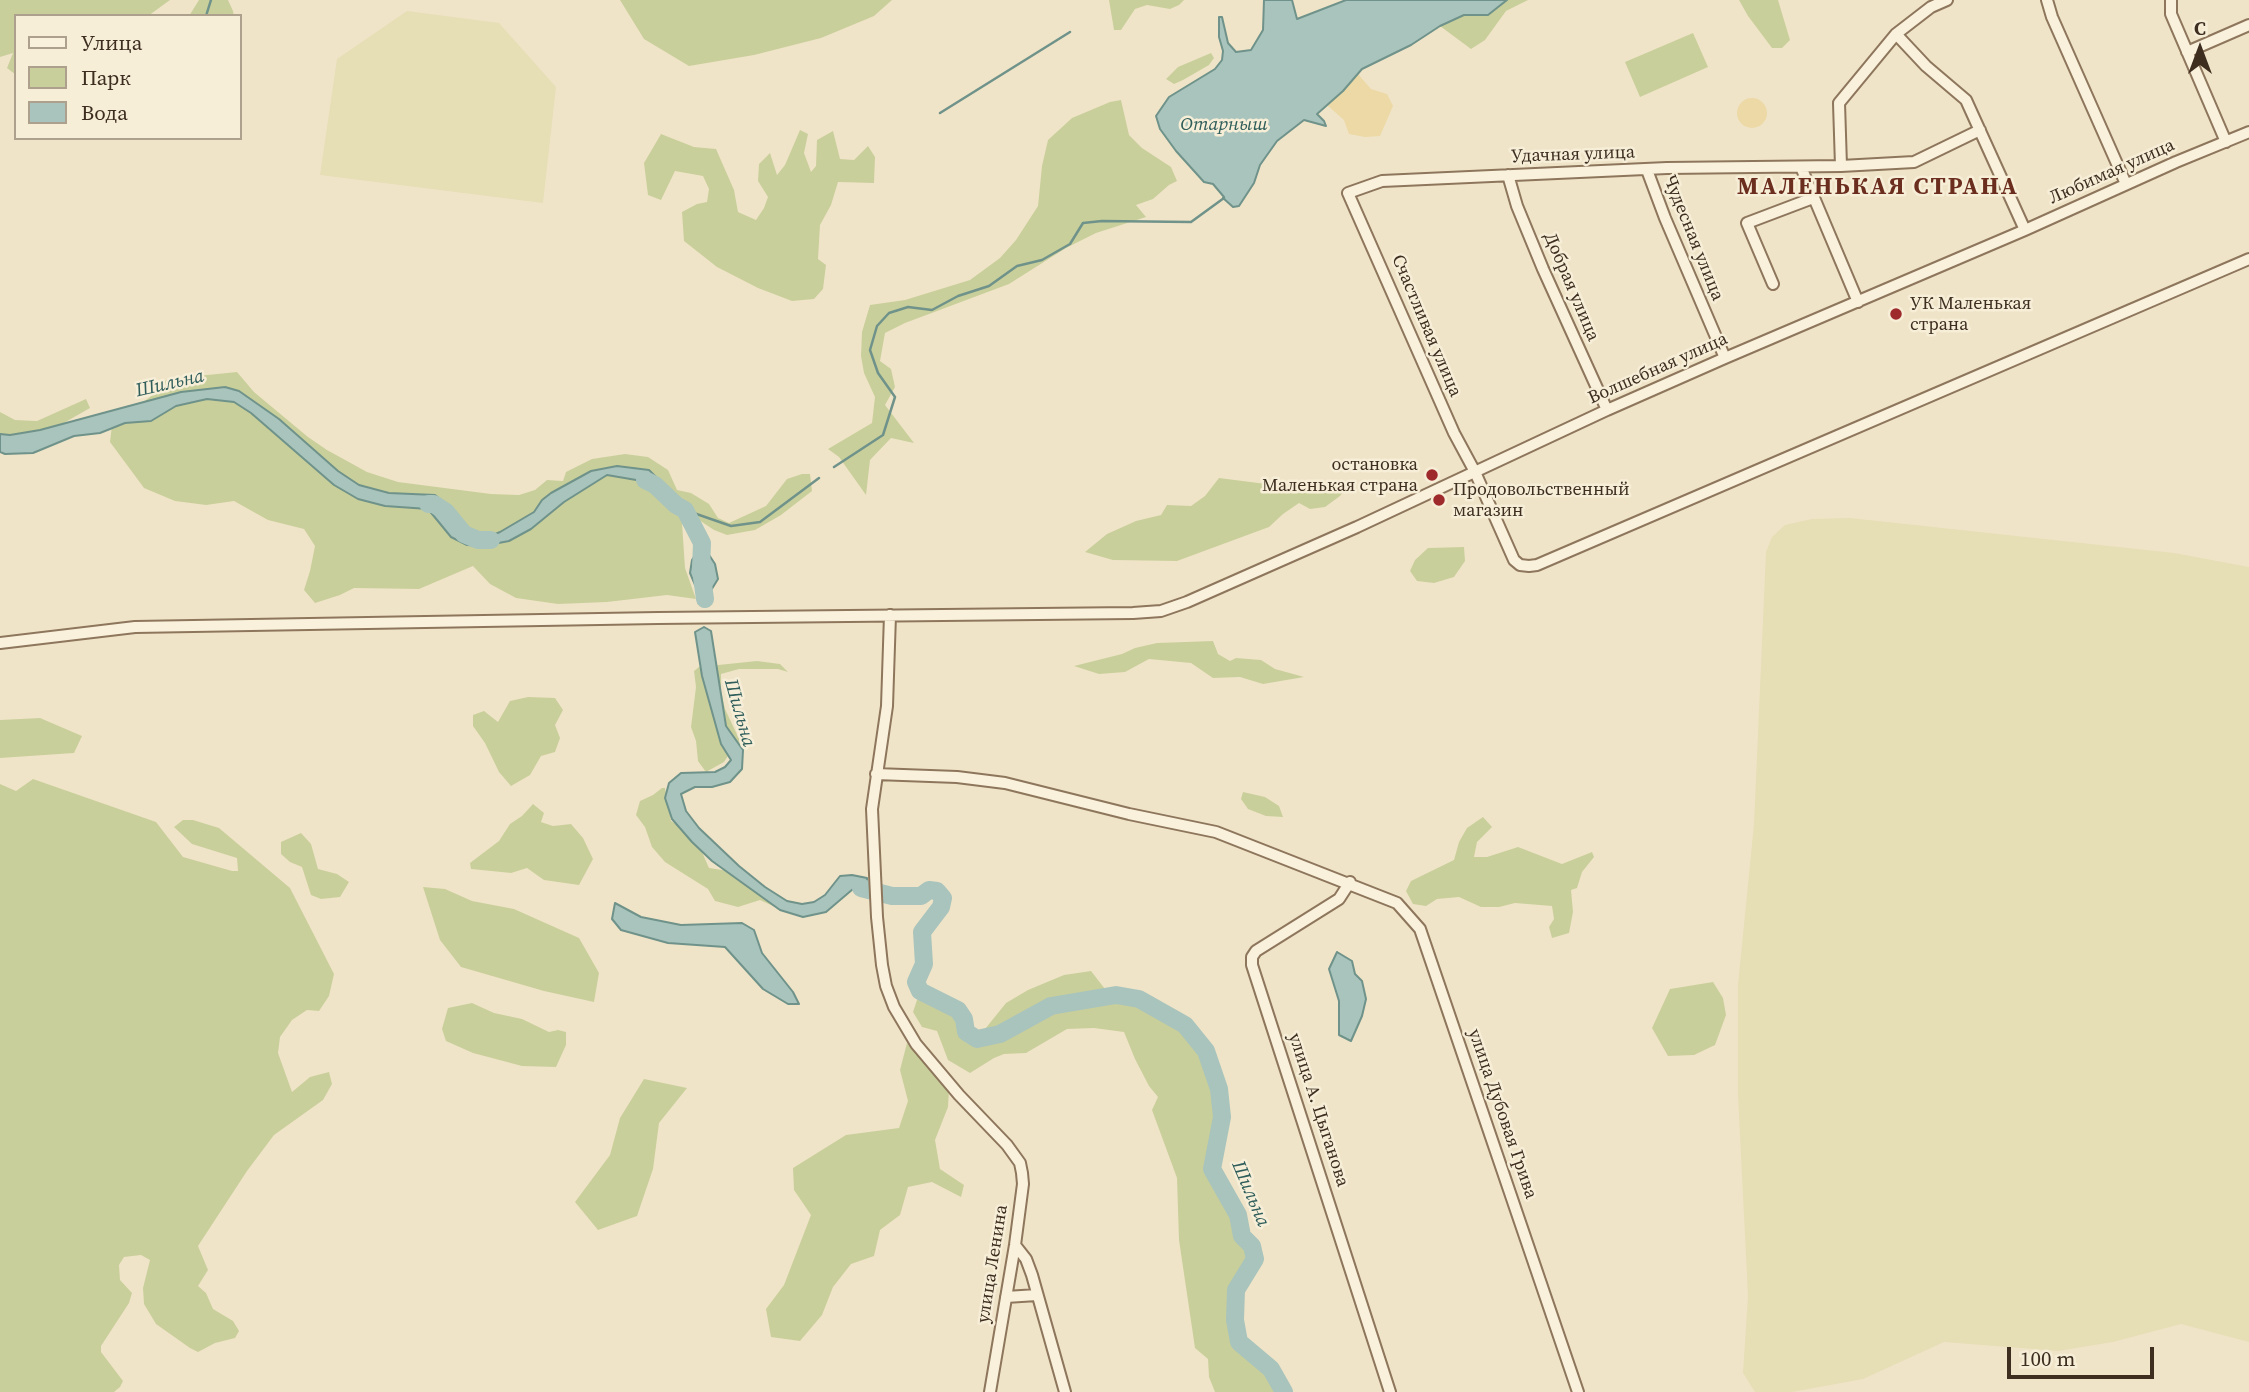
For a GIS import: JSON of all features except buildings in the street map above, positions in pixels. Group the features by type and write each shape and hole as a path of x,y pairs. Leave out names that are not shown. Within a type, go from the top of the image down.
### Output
{"street":[{"path":"1841,166 1839,103 1896,34 1931,7 1947,0"},
{"path":"2047,0 2052,17 2126,184"},
{"path":"2171,0 2171,14 2226,142"},
{"path":"2187,52 2249,25"},
{"path":"1896,34 1926,66 1966,100 2025,230"},
{"name":"Удачная улица","path":"1348,193 1382,181 1914,162 1980,130"},
{"name":"Любимая улица","path":"1858,302 2249,132"},
{"path":"1801,167 1858,302"},
{"name":"Чудесная улица","path":"1647,170 1725,358"},
{"name":"Добрая улица","path":"1508,175 1517,206 1543,269 1607,410"},
{"name":"Счастливая улица","path":"1348,193 1454,433 1475,472 1514,560 1520,565 1529,566 1537,565 2249,259"},
{"path":"1773,284 1747,223 1813,198"},
{"name":"Волшебная улица","path":"0,643 135,627 1161,611 1357,527 1607,410 1858,302"},
{"name":"улица Ленина","path":"890,615 887,706 873,809 877,917 886,986 904,1026 916,1044 1007,1145 1020,1163 1022,1173 1015,1245 990,1392"},
{"name":"улица Дубовая Грива","path":"876,774 957,777 1005,783 1129,814 1216,832 1397,902 1420,929 1578,1392"},
{"name":"улица А. Цыганова","path":"1350,882 1339,899 1256,951 1252,957 1252,965 1390,1392"},
{"path":"1015,1245 1026,1259 1065,1392"},
{"path":"1006,1297 1037,1295"}],"shaded area":[{"path":"407,11 499,23 556,87 543,203 320,175 337,59"},
{"path":"1850,518 2174,553 2249,567 2249,1342 2181,1324 2113,1342 2058,1351 1944,1342 1863,1379 1792,1392 1755,1392 1743,1373 1748,1296 1738,1095 1738,985 1754,824 1766,552 1772,537 1785,525 1812,519"}],"green space":[{"path":"0,0 170,0 151,14 14,14 14,73 7,68 13,53 0,57"},
{"path":"199,0 228,0 234,14 190,14"},
{"path":"620,0 892,0 874,16 821,38 754,55 689,66 644,39"},
{"path":"1109,0 1184,0 1170,9 1147,5 1135,9 1121,30 1114,30"},
{"path":"1507,0 1528,0 1506,11 1485,40 1471,49 1440,26 1464,15 1488,15"},
{"path":"1739,0 1778,0 1790,40 1782,48 1772,48"},
{"path":"1693,33 1708,67 1640,97 1625,62"},
{"path":"1211,53 1214,58 1209,65 1174,84 1166,79 1178,67"},
{"path":"1121,100 1129,135 1142,148 1171,167 1177,181 1153,199 1136,205 1146,217 1096,233 1066,248 1009,284 885,333 880,361 891,369 895,387 885,405 914,443 891,438 870,460 866,495 839,457 828,449 872,423 875,397 864,373 861,356 862,332 870,305 905,300 970,280 1000,258 1016,240 1038,206 1048,140 1072,118"},
{"path":"800,130 808,134 804,153 811,172 816,166 817,140 833,131 840,159 854,160 868,146 875,157 874,183 838,182 831,205 820,225 818,259 826,265 823,289 814,299 792,301 758,288 717,267 684,241 682,212 707,202 709,189 703,176 675,171 661,200 648,195 644,163 661,134 694,147 716,149 734,190 738,212 756,220 768,197 758,181 759,164 770,153 777,175 785,165"},
{"path":"237,372 254,392 327,450 367,472 398,482 519,495 535,490 547,480 563,481 566,472 592,459 625,454 648,457 668,470 677,490 691,493 709,504 718,518 729,523 766,506 787,479 810,474 812,491 781,515 755,530 727,535 714,530 681,508 685,568 696,599 667,595 558,604 516,598 490,584 473,566 419,589 354,588 315,603 304,590 315,546 304,529 268,520 234,501 206,505 175,501 144,488 110,442 112,425 154,394 167,379"},
{"path":"86,399 90,408 62,424 68,429 0,449 0,412 15,420 37,421"},
{"path":"1219,478 1266,484 1350,483 1340,496 1325,507 1310,509 1299,503 1269,527 1177,561 1113,560 1085,552 1107,534 1136,521 1161,515 1167,505 1191,506 1205,496"},
{"path":"1464,547 1465,561 1454,577 1434,583 1417,581 1410,571 1415,560 1428,548"},
{"path":"1213,641 1218,654 1230,661 1236,658 1261,660 1275,669 1304,677 1263,684 1240,677 1213,678 1191,663 1149,659 1125,672 1099,674 1074,666 1157,643"},
{"path":"757,661 780,664 788,672 778,669 739,669 721,674 725,709 741,743 729,739 730,753 724,762 706,772 698,761 691,727 696,687 694,671 699,667"},
{"path":"528,697 555,698 563,710 555,725 560,738 555,752 541,756 530,775 511,786 499,772 473,726 473,715 484,711 498,722 510,701"},
{"path":"40,718 82,736 74,753 0,758 0,720"},
{"path":"33,779 156,822 183,857 238,871 237,858 192,844 174,827 183,820 193,820 219,828 290,888 334,974 329,996 319,1011 307,1010 292,1020 280,1037 278,1053 292,1092 310,1077 329,1072 332,1084 323,1100 274,1135 198,1246 208,1270 198,1286 206,1293 213,1309 233,1321 239,1331 235,1338 215,1343 198,1352 190,1348 156,1324 144,1304 143,1288 150,1260 141,1255 124,1257 119,1265 120,1280 132,1293 129,1303 101,1346 101,1352 123,1381 114,1392 0,1392 0,784 16,791"},
{"path":"665,788 671,821 695,836 709,868 742,873 788,907 775,907 760,900 738,907 715,901 708,889 665,862 652,847 645,827 636,815 640,801"},
{"path":"1243,792 1265,797 1279,806 1283,817 1266,816 1248,809 1241,799"},
{"path":"533,804 544,813 541,822 553,826 571,824 583,838 593,859 579,885 544,880 527,868 511,873 471,869 470,863 499,841 510,824"},
{"path":"1483,817 1492,827 1477,842 1474,857 1487,857 1518,847 1562,864 1592,852 1594,857 1582,872 1577,888 1571,890 1573,912 1569,933 1552,938 1549,927 1554,919 1552,906 1515,903 1499,907 1481,907 1459,897 1437,899 1426,906 1413,904 1406,891 1411,881 1454,860 1459,842 1467,828"},
{"path":"301,833 311,844 318,869 337,874 349,882 340,897 321,899 311,895 302,867 281,854 281,842"},
{"path":"423,887 445,889 472,901 514,909 579,938 599,973 594,1002 461,967 440,940"},
{"path":"1091,971 1105,989 1116,995 1139,999 1185,1025 1206,1051 1219,1089 1222,1117 1212,1169 1238,1215 1242,1236 1252,1246 1255,1259 1236,1290 1235,1320 1238,1341 1271,1369 1284,1392 1215,1392 1209,1377 1208,1359 1195,1348 1179,1240 1177,1178 1152,1110 1158,1097 1149,1086 1124,1032 1094,1028 1067,1029 1026,1053 1004,1054 970,1073 948,1060 937,1031 922,1027 913,1012 920,991 958,1010 964,1019 966,1032 977,1039 1006,1003 1028,990 1064,975"},
{"path":"1713,982 1723,998 1726,1015 1715,1045 1694,1055 1668,1056 1652,1028 1670,989"},
{"path":"472,1003 494,1013 522,1019 549,1032 566,1032 566,1045 556,1067 522,1066 473,1053 446,1041 442,1029 448,1008"},
{"path":"907,1043 949,1089 948,1107 935,1140 940,1169 964,1185 961,1197 932,1182 908,1187 900,1215 880,1230 874,1256 851,1264 833,1287 822,1315 800,1341 771,1337 766,1309 784,1285 811,1215 794,1190 793,1168 846,1135 899,1128 908,1101 900,1070"},
{"path":"644,1079 687,1088 659,1123 653,1169 637,1216 598,1230 575,1202 610,1155 620,1118"}],"sand":[{"path":"1358,74 1371,89 1387,94 1393,106 1380,136 1349,134 1344,120 1327,105"},
{"path":"1752,98 1762,103 1767,113 1762,123 1752,128 1742,123 1737,113 1742,103"}],"water":[{"name":"Отарныш","path":"1264,0 1292,0 1297,19 1346,0 1507,0 1488,15 1464,15 1362,69 1343,91 1317,114 1326,126 1304,120 1277,141 1260,165 1254,183 1239,206 1233,207 1213,184 1204,182 1176,151 1160,129 1156,116 1169,97 1215,69 1222,60 1219,17 1222,17 1228,43 1236,52 1251,50 1263,30"},
{"path":"225,387 239,391 279,419 338,471 359,485 389,493 435,495 444,502 451,524 458,533 481,540 534,512 551,493 591,471 617,466 649,470 666,487 662,497 642,481 607,475 564,502 531,529 509,541 483,546 467,545 451,537 428,509 385,506 358,499 334,485 251,413 234,402 207,399 176,406 151,421 125,423 100,433 74,436 33,453 0,452 0,434 40,430 181,392"},
{"path":"702,544 715,564 718,579 710,592 698,592 690,573 692,560"},
{"path":"704,627 711,631 726,726 743,750 742,769 730,782 712,787 695,787 681,794 686,811 699,828 739,866 787,901 802,904 814,902 825,895 840,876 867,878 868,892 853,889 826,912 803,917 780,910 712,861 672,819 665,798 669,783 681,773 715,772 731,760 721,744 702,676 695,632"},
{"path":"615,903 641,917 681,925 742,923 754,930 762,953 793,992 799,1004 788,1004 763,989 725,947 668,943 621,930 612,919"},
{"path":"1337,952 1352,961 1355,974 1362,981 1366,999 1351,1041 1339,1035 1339,1001 1329,969"}],"waterway":[{"path":"207,14 211,0"},
{"path":"940,113 1070,32"},
{"path":"834,467 883,435 895,397 878,373 870,350 877,326 889,313 908,307 932,310 958,296 989,286 1017,266 1042,260 1070,244 1083,223 1191,222 1224,198"},
{"path":"685,510 731,526 760,522 819,478"},
{"name":"Шильна","path":"645,480 685,510 702,543 701,570 705,599"},
{"name":"Шильна","path":"428,504 434,504 446,512 464,534 478,540 491,540"},
{"name":"Шильна","path":"861,888 892,896 921,896 929,890 937,891 943,898 941,907 922,932 924,964 916,982 920,991 958,1010 964,1019 966,1032 977,1039 1000,1034 1051,1006 1116,995 1139,999 1185,1025 1206,1051 1219,1089 1222,1117 1212,1169 1238,1215 1242,1236 1252,1246 1255,1259 1236,1290 1235,1320 1239,1342 1271,1369 1284,1392"}],"place":[{"name":"УК Маленькая страна","path":"1896,314"},
{"name":"остановка Маленькая страна","path":"1432,475"},
{"name":"Продовольственный магазин","path":"1439,500"}],"district":[{"name":"МАЛЕНЬКАЯ СТРАНА","path":"1878,188"}]}
